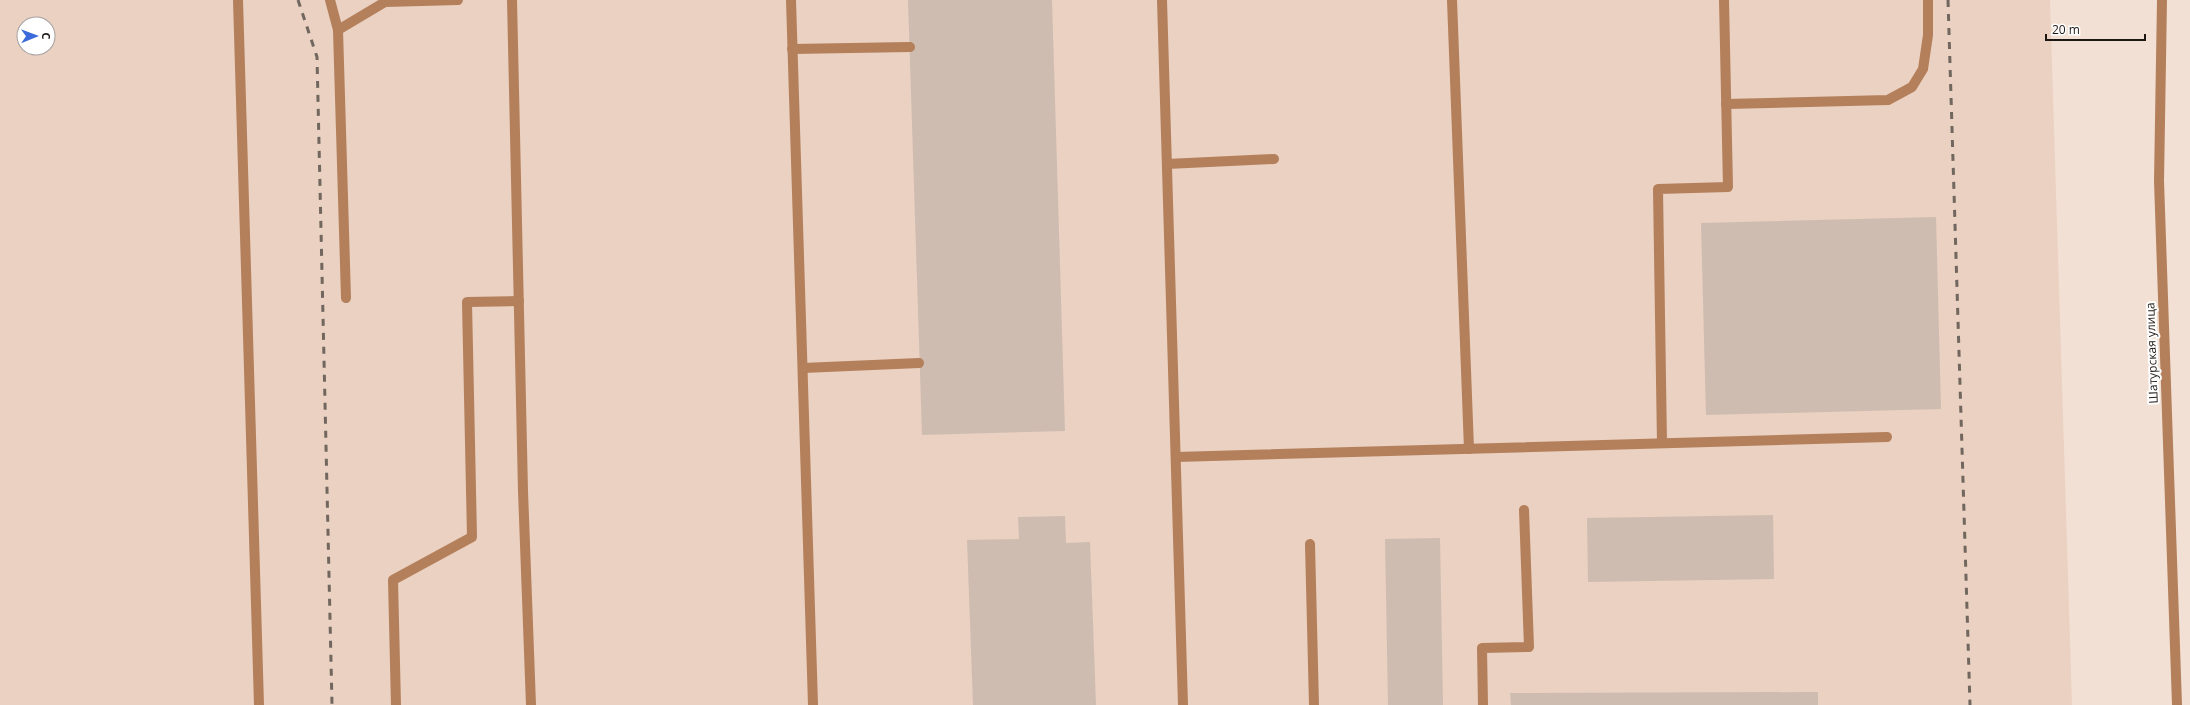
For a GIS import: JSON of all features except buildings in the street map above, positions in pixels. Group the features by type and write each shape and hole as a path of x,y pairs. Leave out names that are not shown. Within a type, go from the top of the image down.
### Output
{"street":[{"path":"238,0 259,705"},
{"path":"330,0 338,30 346,298"},
{"path":"338,30 385,2 458,0"},
{"path":"512,0 531,705"},
{"path":"791,0 804,368 813,705"},
{"path":"1162,0 1183,705"},
{"path":"1452,0 1469,448"},
{"path":"1662,443 1658,189 1728,187 1724,0"},
{"path":"1726,104 1888,100 1912,87 1923,69 1928,35 1928,0"},
{"name":"Шатурская улица","path":"2162,0 2159,181 2177,705"},
{"path":"792,49 910,47"},
{"path":"1167,164 1274,160"},
{"path":"396,705 393,580 472,537 467,302 519,301"},
{"path":"804,368 919,363"},
{"path":"1176,457 1887,437"},
{"path":"1483,705 1482,648 1529,647 1524,510"},
{"path":"1310,544 1314,705"}],"shaded area":[{"path":"0,0 2050,0 2072,705 0,705"}],"railway":[{"path":"298,0 317,57 332,705"},
{"path":"1948,0 1970,705"}]}
